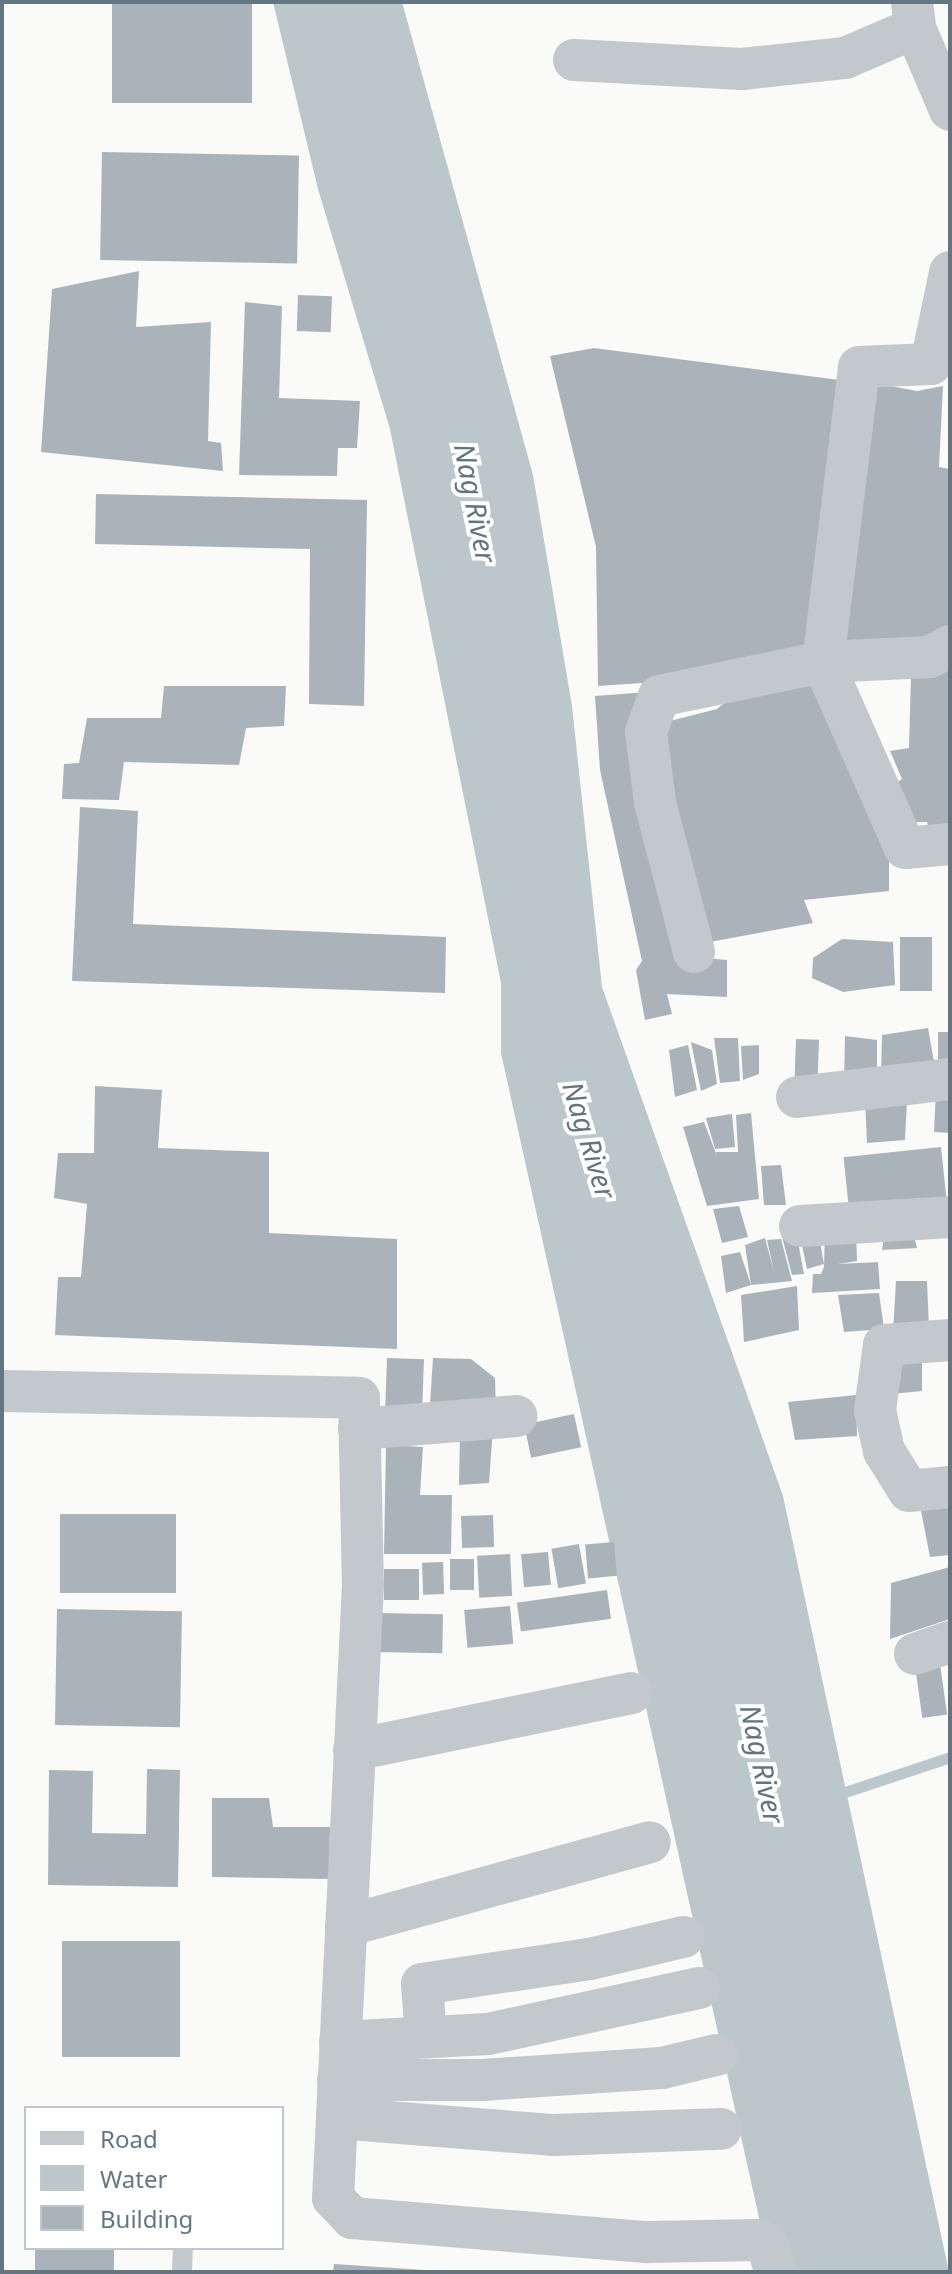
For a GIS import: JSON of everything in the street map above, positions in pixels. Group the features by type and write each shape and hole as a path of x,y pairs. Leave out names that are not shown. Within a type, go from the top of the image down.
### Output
{"street":[{"path":"574,60 742,69 845,58 913,15 950,110"},
{"path":"950,272 931,364 859,367 823,662 905,848 950,844"},
{"path":"694,952 655,802 646,732 659,696 823,662 930,657 950,646"},
{"path":"797,1097 950,1079"},
{"path":"800,1226 950,1217"},
{"path":"950,1340 884,1345 875,1410 884,1451 909,1491 950,1487"},
{"path":"2,1391 359,1398 363,1585 333,2198 352,2218 646,2242 759,2240 768,2247 775,2272"},
{"path":"359,1429 516,1416"},
{"path":"354,1750 631,1693"},
{"path":"346,1926 650,1842"},
{"path":"426,2036 422,1984 590,1959 683,1937"},
{"path":"339,2080 426,2036 488,2034 699,1988"},
{"path":"339,2080 482,2080 662,2068 716,2055"},
{"path":"339,2080 554,2135 721,2129"}],"lane":[{"path":"182,2272 183,2250"}],"water":[{"name":"Nag River","path":"273,2 402,2 533,475 572,706 602,987 783,1496 949,2272 771,2272 501,1053 501,983 390,429 318,189"}],"building":[{"path":"112,2 252,2 252,103 112,103"},
{"path":"102,152 299,155 297,263 100,260"},
{"path":"139,271 136,327 211,322 208,441 221,443 223,471 41,452 52,289"},
{"path":"298,295 332,296 331,332 297,331"},
{"path":"245,302 282,306 279,398 360,401 357,448 338,448 337,476 239,475"},
{"path":"594,348 847,381 815,651 671,681 598,686 596,547 550,356"},
{"path":"869,382 917,391 943,386 939,467 950,469 950,639 837,652"},
{"path":"96,494 367,500 364,706 309,704 310,549 95,544"},
{"path":"950,659 950,834 931,838 927,822 908,822 888,789 902,779 890,751 909,748 911,676"},
{"path":"816,673 889,843 889,891 804,900 813,923 704,943 688,896 662,723 717,709 736,693"},
{"path":"164,686 286,686 284,726 246,728 239,765 124,762 119,800 62,799 64,764 79,763 87,718 161,718"},
{"path":"648,692 683,956 727,960 727,997 667,994 672,1014 645,1020 636,970 642,961 600,770 595,696"},
{"path":"80,807 138,811 133,924 446,937 445,993 72,981"},
{"path":"900,937 932,937 932,991 900,991"},
{"path":"842,939 893,942 895,985 843,992 812,978 813,958"},
{"path":"928,1028 936,1073 881,1078 882,1035"},
{"path":"938,1032 950,1032 950,1071 938,1071"},
{"path":"845,1036 877,1040 877,1079 844,1082"},
{"path":"714,1038 738,1038 740,1081 720,1083"},
{"path":"796,1039 819,1040 817,1085 794,1084"},
{"path":"691,1042 712,1050 717,1084 701,1091"},
{"path":"688,1045 697,1090 675,1097 669,1050"},
{"path":"759,1045 759,1074 743,1080 741,1046"},
{"path":"95,1086 162,1090 158,1148 269,1152 269,1233 397,1239 397,1349 55,1335 58,1277 81,1277 87,1204 54,1198 58,1153 94,1153"},
{"path":"936,1089 950,1089 950,1133 934,1132"},
{"path":"865,1099 907,1100 905,1140 867,1143"},
{"path":"751,1113 759,1199 707,1206 683,1127 704,1122 717,1156 716,1152 738,1152 736,1115"},
{"path":"732,1114 735,1147 715,1149 706,1118"},
{"path":"941,1147 947,1205 850,1215 844,1157"},
{"path":"781,1165 786,1205 764,1205 761,1166"},
{"path":"739,1206 748,1237 722,1243 713,1209"},
{"path":"780,1229 796,1231 804,1274 792,1275"},
{"path":"912,1229 917,1248 882,1250 885,1231"},
{"path":"825,1230 856,1231 857,1261 838,1264 878,1262 880,1289 812,1293 813,1274 821,1274 824,1267"},
{"path":"799,1231 818,1231 824,1264 807,1269"},
{"path":"765,1238 774,1272 767,1240 781,1239 792,1281 751,1285 745,1245"},
{"path":"740,1252 751,1285 726,1293 721,1256"},
{"path":"896,1281 927,1281 929,1329 893,1333"},
{"path":"797,1286 799,1330 744,1342 741,1295"},
{"path":"879,1293 884,1329 844,1332 838,1295"},
{"path":"887,1349 922,1349 922,1391 881,1395"},
{"path":"387,1358 424,1359 422,1420 385,1419"},
{"path":"433,1358 471,1359 495,1378 496,1413 429,1419"},
{"path":"856,1395 857,1436 795,1440 788,1402"},
{"path":"574,1414 581,1447 531,1458 524,1425"},
{"path":"493,1428 489,1483 459,1485 460,1433"},
{"path":"386,1445 423,1447 420,1495 452,1495 451,1554 384,1554"},
{"path":"918,1495 950,1497 950,1555 930,1557"},
{"path":"60,1514 176,1514 176,1593 60,1593"},
{"path":"493,1515 494,1547 462,1548 461,1516"},
{"path":"614,1542 617,1576 588,1578 585,1545"},
{"path":"579,1544 586,1583 558,1588 551,1549"},
{"path":"548,1552 551,1585 524,1587 521,1554"},
{"path":"510,1554 512,1596 479,1598 477,1556"},
{"path":"450,1559 474,1559 474,1590 450,1590"},
{"path":"443,1562 444,1594 423,1595 422,1563"},
{"path":"950,1567 950,1619 890,1639 891,1583"},
{"path":"384,1569 419,1569 419,1600 384,1600"},
{"path":"607,1590 611,1619 521,1631 517,1603"},
{"path":"510,1606 513,1644 467,1648 464,1610"},
{"path":"57,1609 182,1611 180,1727 55,1725"},
{"path":"376,1613 443,1614 442,1653 375,1652"},
{"path":"940,1664 947,1715 922,1718 915,1667"},
{"path":"147,1769 180,1770 178,1887 48,1885 49,1770 93,1771 92,1833 146,1834"},
{"path":"212,1798 269,1798 273,1827 330,1827 329,1879 212,1877"},
{"path":"62,1941 180,1941 180,2057 62,2057"},
{"path":"35,2250 114,2250 114,2272 35,2272"},
{"path":"334,2264 424,2270 424,2272 333,2272"}],"waterway":[{"path":"833,1796 950,1757"}]}
